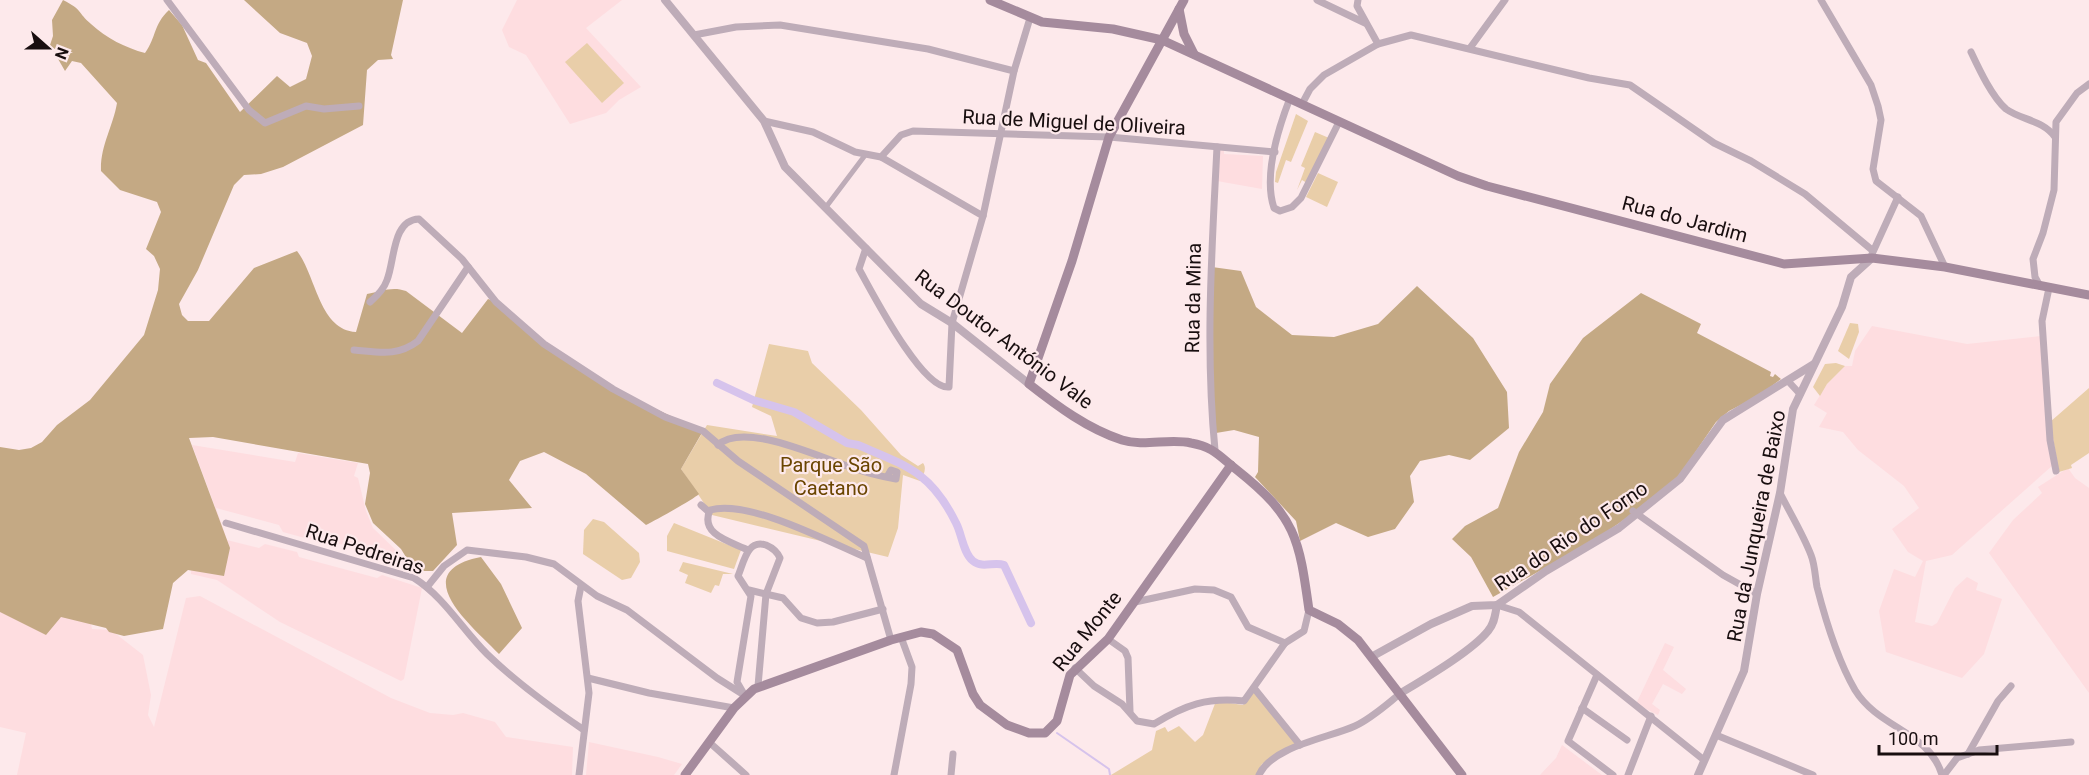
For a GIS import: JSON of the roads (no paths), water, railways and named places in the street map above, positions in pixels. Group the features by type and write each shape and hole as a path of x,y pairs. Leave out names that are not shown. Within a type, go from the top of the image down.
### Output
{"main road":[{"name":"Rua do Jardim","path":"990,0 1030,18 1054,25 1124,30 1162,40 1479,184 1784,264 1872,254 2089,295"},
{"path":"1029,384 1072,261 1109,138 1185,0"},
{"path":"1179,9 1184,34 1194,54"},
{"name":"Rua Doutor António Vale","path":"1029,384 1055,404 1096,429 1122,440 1188,442 1215,450 1274,503 1291,525 1298,546 1309,610"},
{"name":"Rua Monte","path":"709,742 744,695 758,686 801,673 896,638 927,632 950,644 962,657 973,694 980,705 1007,725 1029,733 1045,733 1052,728 1059,714 1066,681 1076,668 1108,639 1231,465"},
{"path":"1309,610 1347,630 1373,656 1462,775"},
{"path":"684,775 709,742"}],"street":[{"path":"167,0 249,110 264,123 306,106 324,109 359,106"},
{"name":"Rua Doutor António Vale","path":"664,0 764,121 784,167 921,304 952,323 1029,384"},
{"path":"1317,0 1365,23"},
{"path":"1358,0 1357,6 1378,45"},
{"path":"1470,48 1505,0"},
{"path":"1821,0 1871,85 1881,120 1873,168 1876,181 1921,216 1945,267"},
{"path":"866,248 859,269 884,314 917,365 940,386 949,387 952,323 983,216 1014,71 1030,18"},
{"path":"694,34 736,27 789,26 928,49 1014,71"},
{"path":"1302,104 1310,88 1324,75 1378,45 1411,35 1630,86 1714,143 1751,161 1805,194 1872,254 1899,197"},
{"path":"1971,52 1983,77 2006,108 2050,130 2055,137"},
{"path":"2056,471 2050,440 2042,321 2045,287 2035,277 2033,259 2043,233 2054,190 2055,137 2059,116 2077,93 2089,84"},
{"path":"1290,99 1281,122 1275,152 1271,198 1274,208 1280,211 1292,207 1301,198 1339,122"},
{"path":"764,121 813,132 881,158 983,216"},
{"name":"Rua de Miguel de Oliveira","path":"881,158 901,135 913,131 1109,138 1275,152"},
{"name":"Rua da Mina","path":"1215,450 1209,367 1211,240 1217,147"},
{"path":"826,207 866,154"},
{"path":"369,302 387,282 402,226 411,219 419,219 468,267 496,302 544,344 613,389 665,417 703,431 718,445 864,546 883,609 912,667 911,684 894,775"},
{"name":"Rua da Junqueira de Baixo","path":"1698,775 1744,671 1757,594 1780,493 1788,431 1800,394 1842,307 1851,278 1872,254"},
{"path":"354,350 393,354 407,350 418,341 468,267"},
{"name":"Rua do Rio do Forno","path":"1373,656 1431,624 1472,606 1497,605 1636,513 1680,479 1723,420 1815,364"},
{"path":"1788,381 1800,394"},
{"path":"718,445 723,440 735,437 784,444 887,477"},
{"path":"1780,493 1811,556 1824,614 1855,690 1880,718 1908,733 1923,745 1939,765 1943,775 1957,758 1979,750 2071,742"},
{"path":"701,504 709,512 709,525 715,535 748,550"},
{"path":"709,512 718,508 742,509 769,517 867,558"},
{"path":"1636,513 1723,575 1757,594"},
{"name":"Rua Pedreiras","path":"226,523 414,578 428,587 444,566 467,550 526,557 554,564 571,575 581,586"},
{"path":"758,686 766,594 780,558 773,548 754,544 748,550 738,576 740,582 749,590 766,594 783,598 801,618 817,624 883,609"},
{"path":"579,775 588,678 578,601 581,586 627,610 717,678 744,695"},
{"path":"428,587 486,653 520,684 584,730"},
{"path":"1135,602 1195,589 1214,590 1231,597 1248,627 1285,643"},
{"path":"744,695 737,682 749,590"},
{"path":"1259,775 1263,766 1300,745 1326,734 1358,725 1401,693 1431,675 1488,632 1494,621 1497,605 1519,612 1704,760"},
{"path":"1076,668 1130,711 1137,721 1154,724 1174,711 1200,702 1217,698 1244,701 1285,643 1304,631 1309,610"},
{"path":"1108,639 1125,651 1128,658 1130,711"},
{"path":"1597,675 1568,741 1613,775"},
{"path":"588,678 660,696 734,708"},
{"path":"1968,754 1998,701 2011,686"},
{"path":"1254,688 1300,745"},
{"path":"1582,708 1627,740"},
{"path":"1628,775 1651,716"},
{"path":"1716,735 1813,775"},
{"path":"709,742 746,775"},
{"path":"951,775 953,754"}],"waterway":[{"path":"717,383 753,400 794,412 847,443 858,445 904,465 927,481 947,506 970,558 981,564 1004,565 1031,623"},
{"path":"1057,733 1109,769 1110,775"}],"park label":[{"name":"Parque São Caetano","path":"831,476"}]}
